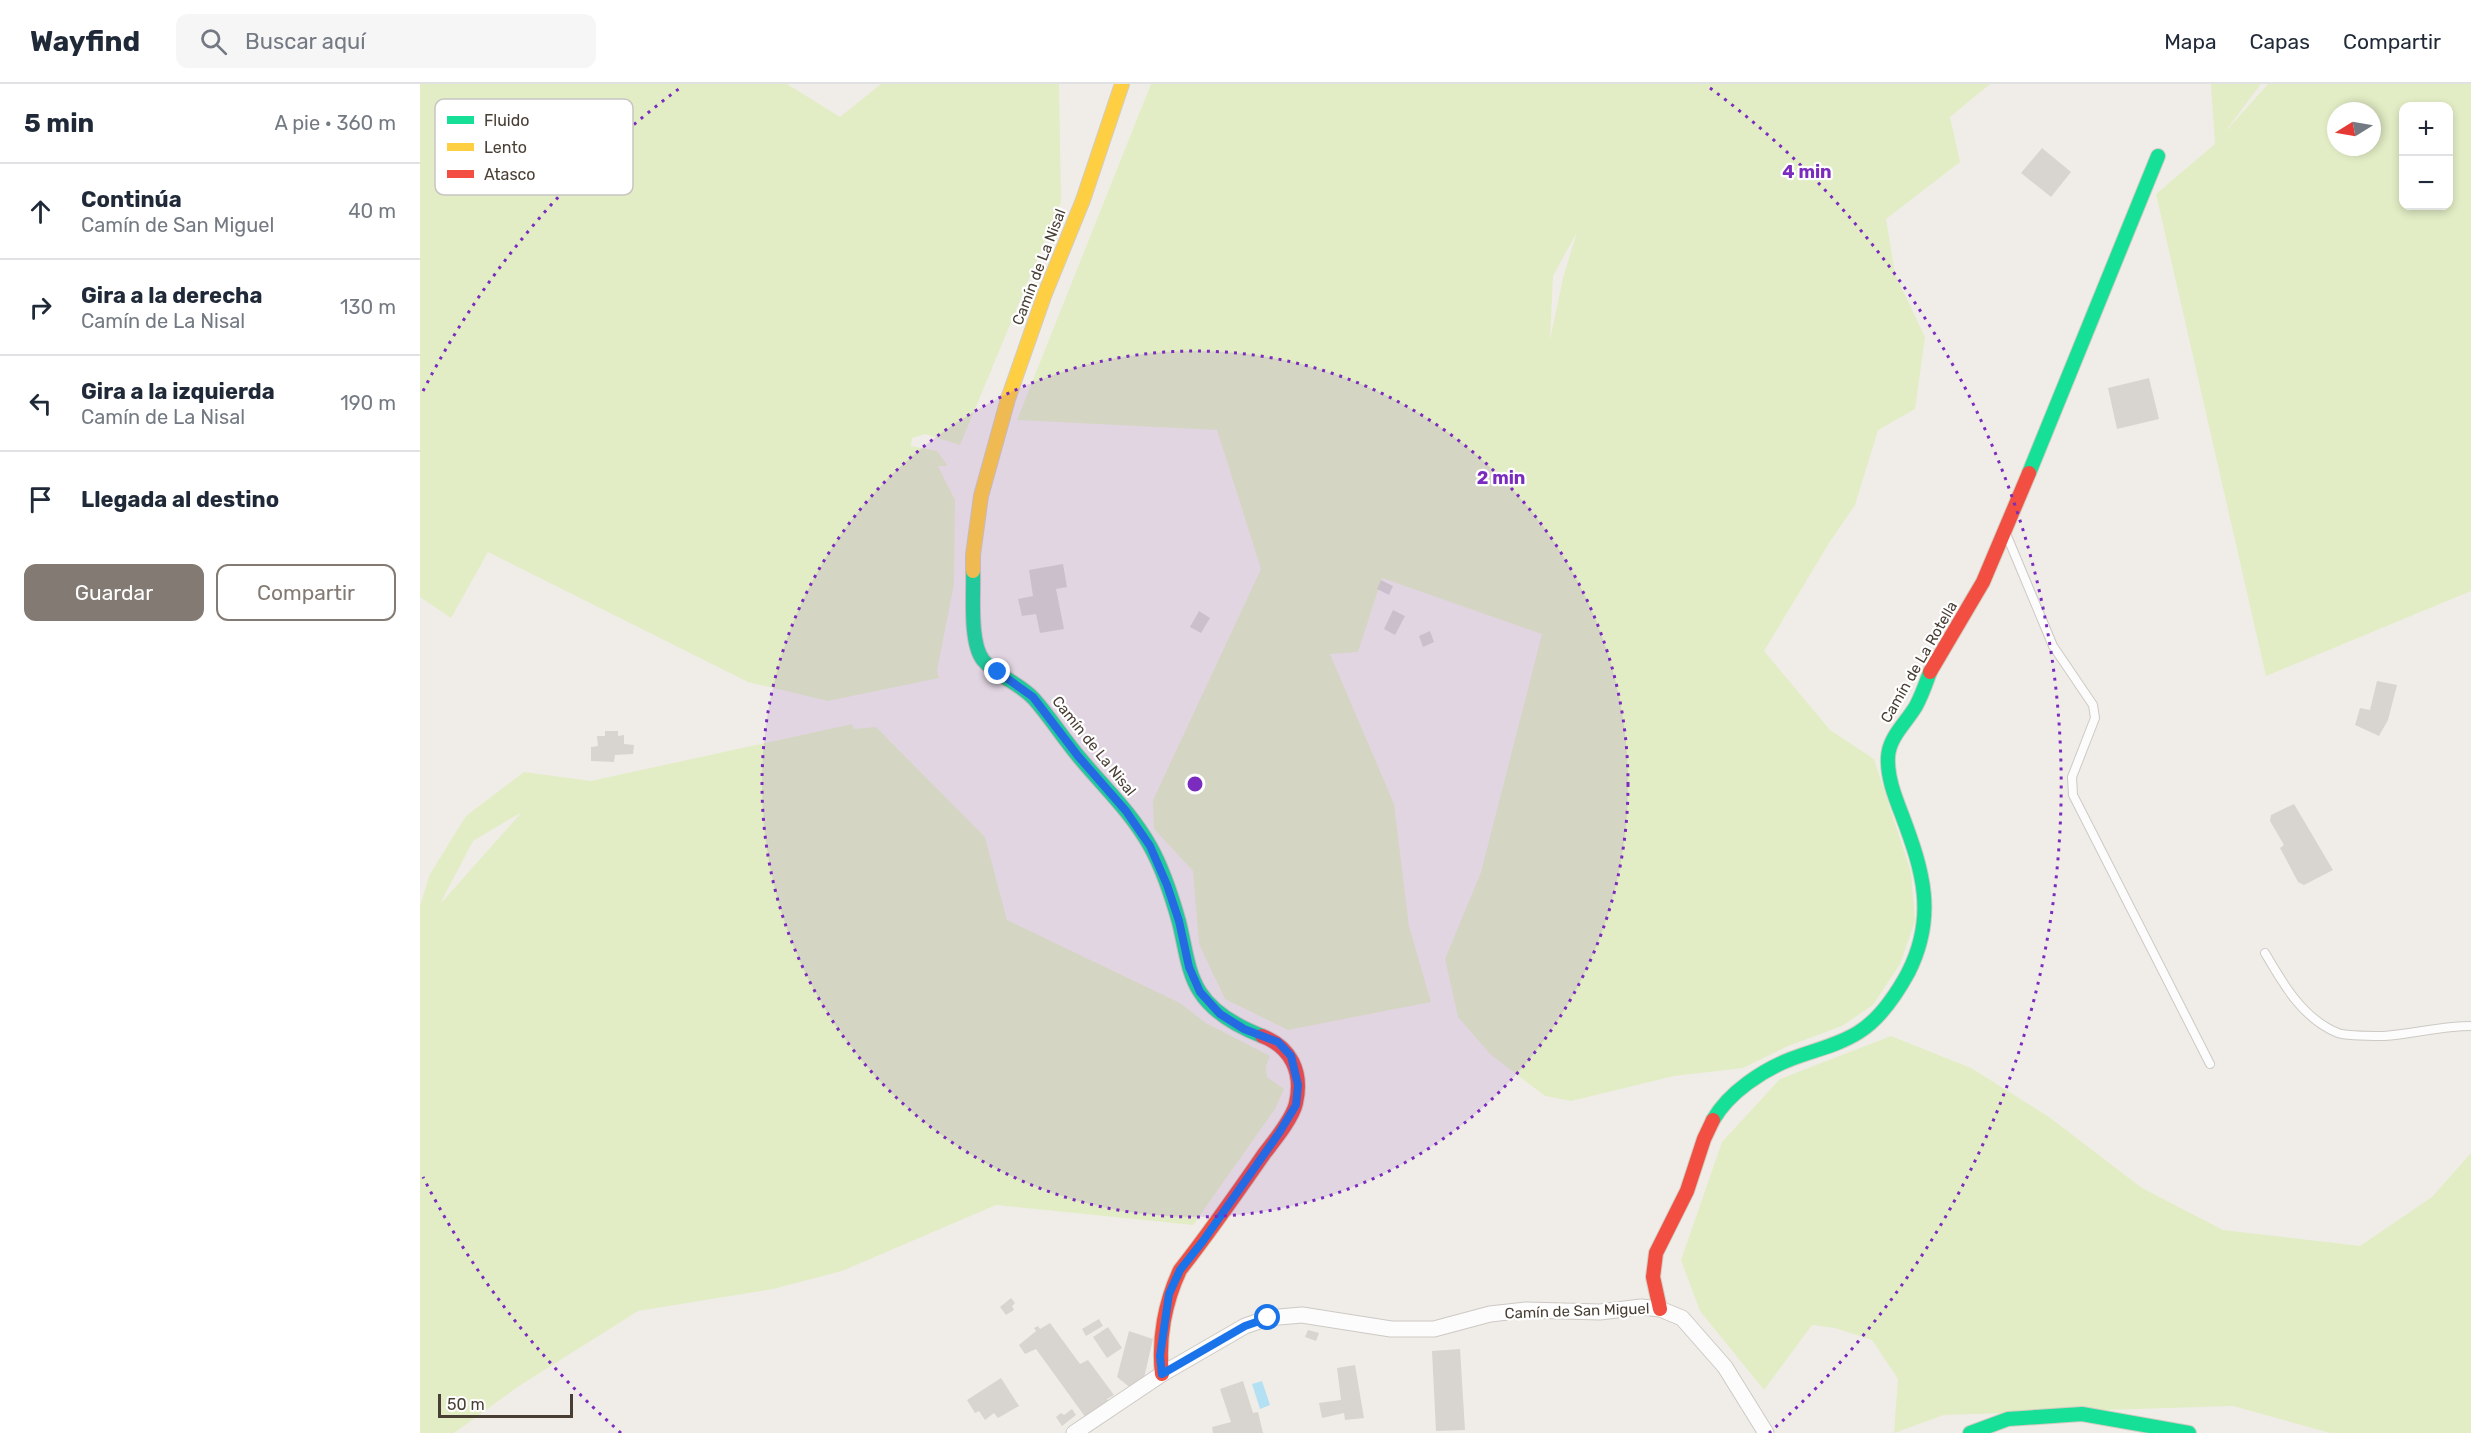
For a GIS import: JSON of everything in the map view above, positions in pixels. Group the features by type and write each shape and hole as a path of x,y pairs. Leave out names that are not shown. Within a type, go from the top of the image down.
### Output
{"street":[{"name":"Camín de La Nisal","path":"1122,84 1083,200 1044,296 1008,399 987,474 976,523 973,555 974,625 976,643 983,660 1033,697 1078,756 1126,811 1150,846 1167,885 1179,921 1189,967 1200,992 1220,1014 1244,1029 1278,1042 1291,1056 1298,1085 1296,1105 1279,1133 1180,1270 1169,1294 1160,1356 1162,1374"},
{"name":"Camín de La Rotella","path":"1660,1309 1652,1283 1652,1262 1658,1244 1683,1200 1711,1121 1740,1090 1787,1060 1848,1040 1875,1021 1892,999 1922,940 1927,918 1925,882 1918,854 1890,777 1889,750 1893,738 1918,702 1933,668 1975,598 2111,278 2158,156"},
{"name":"Camín de San Miguel","path":"1074,1433 1162,1374 1245,1326 1268,1318 1302,1315 1391,1329 1434,1329 1490,1314 1526,1310 1600,1312 1641,1307 1660,1309 1682,1318 1725,1367 1766,1433"},
{"path":"1970,1433 2008,1419 2082,1414 2189,1433"}],"lane":[{"path":"2004,529 2053,646 2093,705 2095,718 2072,777 2073,795 2210,1064"},
{"path":"2265,953 2287,990 2310,1016 2339,1034 2383,1036 2448,1026 2471,1026"}],"green space":[{"path":"420,84 787,84 840,117 881,84 1059,84 1061,202 960,445 925,434 912,438 911,446 937,451 948,466 938,466 955,500 954,584 937,671 939,678 828,701 748,682 488,552 451,618 420,597"},
{"path":"1151,84 1990,84 1950,117 1960,162 1886,219 1895,274 1925,337 1915,409 1878,430 1855,505 1829,543 1764,651 1830,730 1874,759 1911,872 1915,921 1900,964 1873,1005 1842,1026 1788,1046 1743,1068 1674,1076 1571,1101 1545,1096 1491,1055 1458,1017 1445,959 1481,872 1542,634 1382,578 1358,652 1330,654 1394,804 1409,926 1431,1002 1288,1030 1225,999 1199,944 1193,871 1154,829 1153,800 1261,569 1217,430 1017,420","holes":["1577,232 1563,278 1550,340 1553,276"]},
{"path":"2211,84 2261,84 2224,133 2268,84 2471,84 2471,591 2266,676 2156,194 2215,144"},
{"path":"852,724 854,729 876,727 985,837 1007,920 1180,1003 1206,1023 1270,1056 1266,1066 1267,1077 1284,1089 1275,1109 1193,1225 996,1205 842,1271 773,1289 638,1311 519,1386 454,1433 420,1433 420,906 430,874 466,816 524,772 591,781","holes":["522,812 442,902 473,841"]},
{"path":"1891,1036 1971,1068 2049,1117 2142,1188 2223,1230 2360,1246 2432,1197 2471,1153 2471,1433 2330,1433 2233,1406 1944,1415 1894,1433 1898,1379 1872,1340 1835,1328 1812,1325 1764,1390 1700,1311 1681,1260 1722,1142 1780,1079"}],"water":[{"path":"1262,1381 1270,1405 1260,1409 1252,1384"}],"building":[{"path":"2042,148 2071,172 2051,197 2021,173"},
{"path":"2149,378 2159,419 2117,429 2108,388"},
{"path":"1063,564 1067,587 1056,589 1064,629 1040,633 1036,614 1022,616 1018,599 1033,596 1029,570"},
{"path":"1381,580 1393,586 1389,595 1377,589"},
{"path":"1393,610 1405,616 1395,635 1384,629"},
{"path":"1199,611 1210,618 1201,633 1190,627"},
{"path":"1430,631 1434,642 1423,647 1419,636"},
{"path":"2377,681 2397,685 2388,720 2379,736 2355,725 2360,708 2370,710"},
{"path":"605,731 618,731 618,736 624,735 624,744 634,745 633,754 615,755 614,762 591,761 591,747 598,746 597,736 605,736"},
{"path":"2294,804 2333,870 2304,885 2298,882 2280,848 2284,845 2270,821 2271,815"},
{"path":"1011,1298 1015,1303 1012,1306 1014,1310 1006,1315 1000,1307"},
{"path":"1099,1319 1103,1326 1086,1336 1082,1329"},
{"path":"1050,1323 1080,1364 1088,1360 1114,1395 1107,1399 1109,1402 1086,1418 1036,1349 1025,1354 1019,1345 1036,1331 1034,1328 1038,1326 1040,1329"},
{"path":"1108,1327 1122,1348 1107,1358 1093,1337"},
{"path":"1308,1330 1319,1333 1316,1341 1305,1337"},
{"path":"1129,1331 1153,1339 1144,1378 1132,1389 1117,1377"},
{"path":"1460,1349 1465,1430 1436,1431 1432,1351"},
{"path":"1355,1365 1364,1418 1345,1420 1344,1413 1322,1418 1319,1403 1341,1400 1337,1368"},
{"path":"1001,1378 1019,1406 998,1418 994,1413 985,1420 979,1411 975,1413 967,1400"},
{"path":"1243,1381 1253,1413 1258,1412 1263,1433 1213,1433 1212,1427 1231,1422 1220,1389"},
{"path":"1072,1409 1076,1415 1062,1426 1056,1417"}],"traffic: fast":[{"path":"2029,473 2158,156"},
{"path":"973,571 974,630 983,660 994,671 1022,688 1034,699 1134,822 1150,846 1163,874 1179,922 1189,967 1200,992 1212,1007 1228,1019 1262,1036"},
{"path":"1713,1120 1737,1091 1769,1069 1843,1040 1867,1026 1887,1006 1908,973 1922,932 1924,894 1916,855 1892,787 1888,757 1891,743 1916,706 1930,672"},
{"path":"1970,1433 2008,1419 2082,1414 2189,1433"}],"traffic: slow":[{"path":"973,571 981,496 1008,399 1044,296 1083,200 1122,84"}],"traffic: jam":[{"path":"1930,672 1983,582 2029,473"},
{"path":"1162,1374 1161,1347 1164,1321 1170,1295 1180,1270 1283,1129 1296,1103 1298,1081 1292,1062 1281,1047 1262,1036"},
{"path":"1660,1309 1653,1277 1656,1253 1687,1191 1704,1139 1713,1120"}],"route":[{"path":"998,672 1033,697 1078,756 1126,811 1150,846 1167,885 1179,921 1189,967 1200,992 1220,1014 1244,1029 1278,1042 1291,1056 1298,1085 1296,1105 1279,1133 1180,1270 1169,1294 1160,1356 1162,1374 1245,1326 1268,1318"}]}
